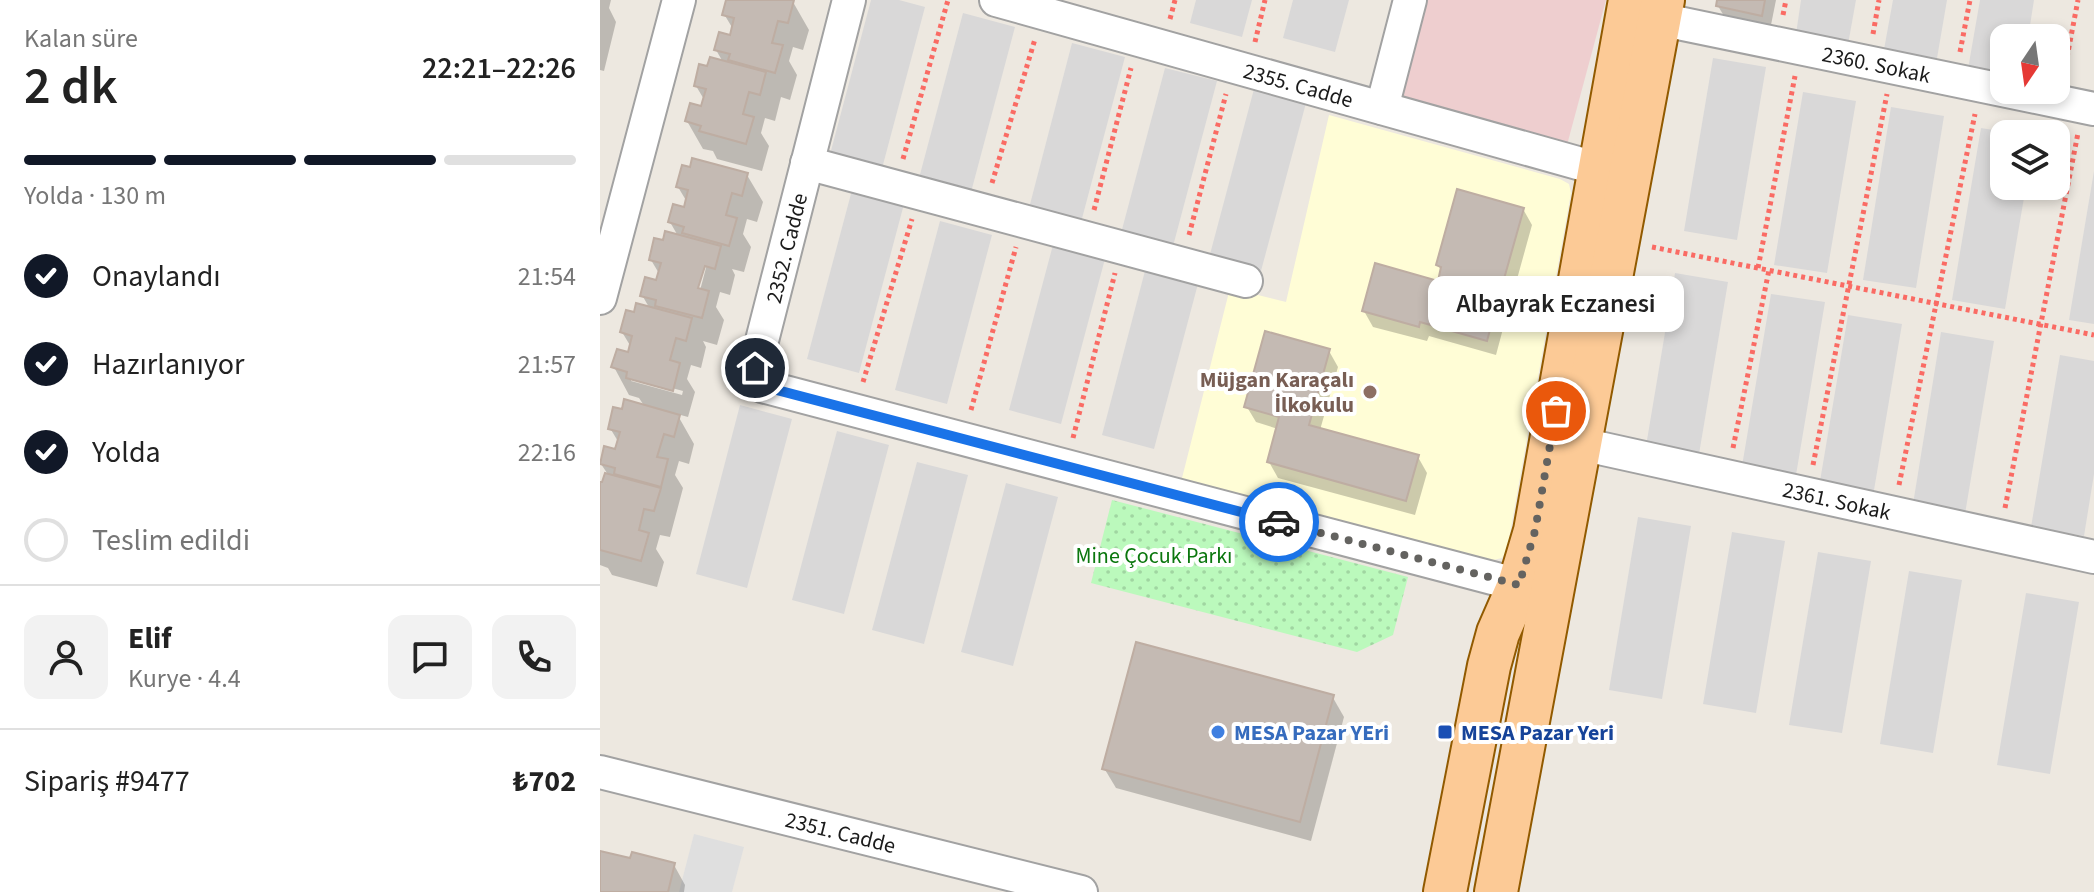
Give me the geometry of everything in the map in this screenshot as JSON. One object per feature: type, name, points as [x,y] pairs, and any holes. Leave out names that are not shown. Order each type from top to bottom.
[{"type":"main road","points":[[1445,892],[1489,666],[1535,531],[1599,169],[1651,6]]},
{"type":"main road","points":[[1496,892],[1618,240],[1651,6]]},
{"type":"street","points":[[600,298],[679,0]]},
{"type":"street","name":"2352. Cadde","points":[[849,0],[755,368],[756,378],[762,386],[1519,585]]},
{"type":"street","name":"2355. Cadde","points":[[996,0],[1599,169]]},
{"type":"street","points":[[1382,108],[1410,0]]},
{"type":"street","name":"2360. Sokak","points":[[1651,6],[1800,49],[2078,106]]},
{"type":"street","points":[[807,163],[1246,281]]},
{"type":"street","name":"2361. Sokak","points":[[1581,444],[2094,557]]},
{"type":"street","name":"2351. Cadde","points":[[600,772],[1081,892]]},
{"type":"path","points":[[855,410],[948,0]]},
{"type":"path","points":[[1181,263],[1265,0]]},
{"type":"path","points":[[1893,513],[1936,303],[1968,83],[1970,0]]},
{"type":"path","points":[[2000,536],[2041,324],[2078,106],[2078,0]]},
{"type":"path","points":[[984,210],[1043,13]]},
{"type":"path","points":[[1087,238],[1138,40]]},
{"type":"path","points":[[1758,268],[1800,49]]},
{"type":"path","points":[[1808,494],[1892,67]]},
{"type":"path","points":[[963,438],[1023,221]]},
{"type":"path","points":[[1618,240],[2094,335]]},
{"type":"path","points":[[1066,466],[1122,247]]},
{"type":"path","points":[[1727,476],[1769,270]]},
{"type":"shaded area","points":[[871,0],[899,0],[925,7],[880,176],[828,162]]},
{"type":"shaded area","points":[[1196,0],[1252,0],[1242,37],[1190,23]]},
{"type":"shaded area","points":[[1293,0],[1349,0],[1335,52],[1283,38]]},
{"type":"shaded area","points":[[1424,0],[1606,0],[1567,145],[1396,100]]},
{"type":"shaded area","points":[[1801,0],[1856,0],[1847,50],[1795,41]]},
{"type":"shaded area","points":[[1893,0],[1947,0],[1936,64],[1883,55]]},
{"type":"shaded area","points":[[1980,0],[2034,0],[2030,24],[1990,24],[1990,73],[1968,69]]},
{"type":"shaded area","points":[[963,13],[1015,27],[970,196],[918,182]]},
{"type":"shaded area","points":[[1072,43],[1125,57],[1080,226],[1028,212]]},
{"type":"shaded area","points":[[1713,58],[1766,67],[1737,240],[1684,231]]},
{"type":"shaded area","points":[[1165,68],[1217,81],[1172,250],[1120,237]]},
{"type":"shaded area","points":[[1254,89],[1306,103],[1261,271],[1209,258]]},
{"type":"shaded area","points":[[1803,92],[1856,101],[1827,273],[1774,265]]},
{"type":"shaded area","points":[[1891,107],[1944,116],[1916,288],[1863,280]]},
{"type":"shaded area","name":"Müjgan Karaçalı İlkokulu","points":[[1329,115],[1569,184],[1571,193],[1507,550],[1502,558],[1493,560],[1181,482],[1230,288],[1286,302]]},
{"type":"shaded area","points":[[1981,128],[1990,129],[1990,200],[2024,200],[2005,309],[1952,300]]},
{"type":"shaded area","points":[[2094,171],[2094,324],[2069,320]]},
{"type":"shaded area","points":[[852,190],[904,204],[859,373],[807,359]]},
{"type":"shaded area","points":[[940,221],[992,235],[947,404],[895,390]]},
{"type":"shaded area","points":[[1054,241],[1106,255],[1061,424],[1009,410]]},
{"type":"shaded area","points":[[1146,267],[1199,280],[1154,449],[1102,435]]},
{"type":"shaded area","points":[[1675,273],[1728,282],[1699,454],[1646,446]]},
{"type":"shaded area","points":[[1771,294],[1825,302],[1796,475],[1742,466]]},
{"type":"shaded area","points":[[1848,315],[1902,324],[1873,496],[1819,487]]},
{"type":"shaded area","points":[[1941,332],[1994,341],[1965,514],[1913,504]]},
{"type":"shaded area","points":[[2060,355],[2094,361],[2094,474],[2084,536],[2031,527]]},
{"type":"shaded area","points":[[740,405],[792,419],[747,588],[696,574]]},
{"type":"shaded area","points":[[837,431],[889,445],[844,614],[792,600]]},
{"type":"shaded area","points":[[917,462],[968,475],[924,644],[872,630]]},
{"type":"shaded area","points":[[1006,483],[1058,497],[1013,666],[961,652]]},
{"type":"shaded area","points":[[1638,517],[1691,526],[1662,699],[1609,690]]},
{"type":"shaded area","points":[[1732,532],[1785,541],[1756,713],[1703,704]]},
{"type":"shaded area","points":[[1818,552],[1871,561],[1842,733],[1789,725]]},
{"type":"shaded area","points":[[1909,571],[1962,580],[1933,753],[1880,744]]},
{"type":"shaded area","points":[[2026,593],[2079,602],[2050,774],[1997,765]]},
{"type":"shaded area","points":[[694,834],[744,847],[732,892],[679,892]]},
{"type":"green space","name":"Mine Çocuk Parkı","points":[[1112,500],[1408,577],[1393,635],[1357,652],[1091,583]]},
{"type":"building","points":[[726,0],[794,0],[788,23],[778,21],[772,43],[783,45],[775,73],[728,60],[730,54],[714,50],[719,32],[730,35],[734,18],[722,15]]},
{"type":"building","points":[[1717,0],[1765,0],[1762,16],[1716,6]]},
{"type":"building","points":[[710,57],[766,72],[760,95],[749,92],[743,114],[754,117],[746,144],[699,131],[701,126],[685,121],[690,103],[701,106],[706,89],[694,86],[699,64],[707,66]]},
{"type":"building","points":[[692,158],[748,173],[742,196],[732,193],[726,215],[737,218],[729,246],[682,233],[684,227],[668,222],[673,204],[684,207],[688,190],[676,187],[682,165],[690,167]]},
{"type":"building","points":[[1457,189],[1524,208],[1500,293],[1478,287],[1476,293],[1488,297],[1486,305],[1496,308],[1487,341],[1420,322],[1419,327],[1362,311],[1375,263],[1438,281],[1441,267],[1436,265]]},
{"type":"building","points":[[665,231],[721,246],[715,269],[705,266],[698,288],[709,291],[702,318],[655,306],[656,300],[640,296],[645,277],[656,280],[661,263],[649,260],[654,238],[663,240]]},
{"type":"building","points":[[636,303],[692,318],[686,341],[676,338],[670,360],[680,363],[673,391],[626,378],[627,372],[611,367],[617,349],[628,352],[632,336],[620,332],[626,310],[634,312]]},
{"type":"building","points":[[1265,331],[1330,349],[1309,425],[1419,455],[1406,501],[1267,462],[1279,417],[1244,407]]},
{"type":"building","points":[[624,399],[680,415],[674,437],[664,434],[657,457],[668,459],[661,487],[614,474],[615,468],[600,464],[604,446],[615,449],[620,432],[608,429],[613,407],[622,409]]},
{"type":"building","points":[[605,473],[661,488],[654,511],[644,509],[639,530],[649,533],[641,561],[600,550],[600,482]]},
{"type":"building","name":"MESA Pazar YEri","points":[[1136,642],[1334,695],[1300,822],[1102,769]]},
{"type":"building","points":[[600,851],[630,858],[632,852],[675,863],[668,892],[600,892]]},
{"type":"way so far","points":[[1279,522],[1519,585],[1535,531],[1556,411]]},
{"type":"place","name":"Müjgan Karaçalı İlkokulu","points":[[1370,392]]},
{"type":"place","name":"Albayrak Eczanesi","points":[[1556,411]]},
{"type":"place","name":"MESA Pazar YEri","points":[[1218,732]]},
{"type":"place","name":"MESA Pazar Yeri","points":[[1445,732]]},
{"type":"route","points":[[755,368],[756,378],[762,386],[1279,522]]}]
